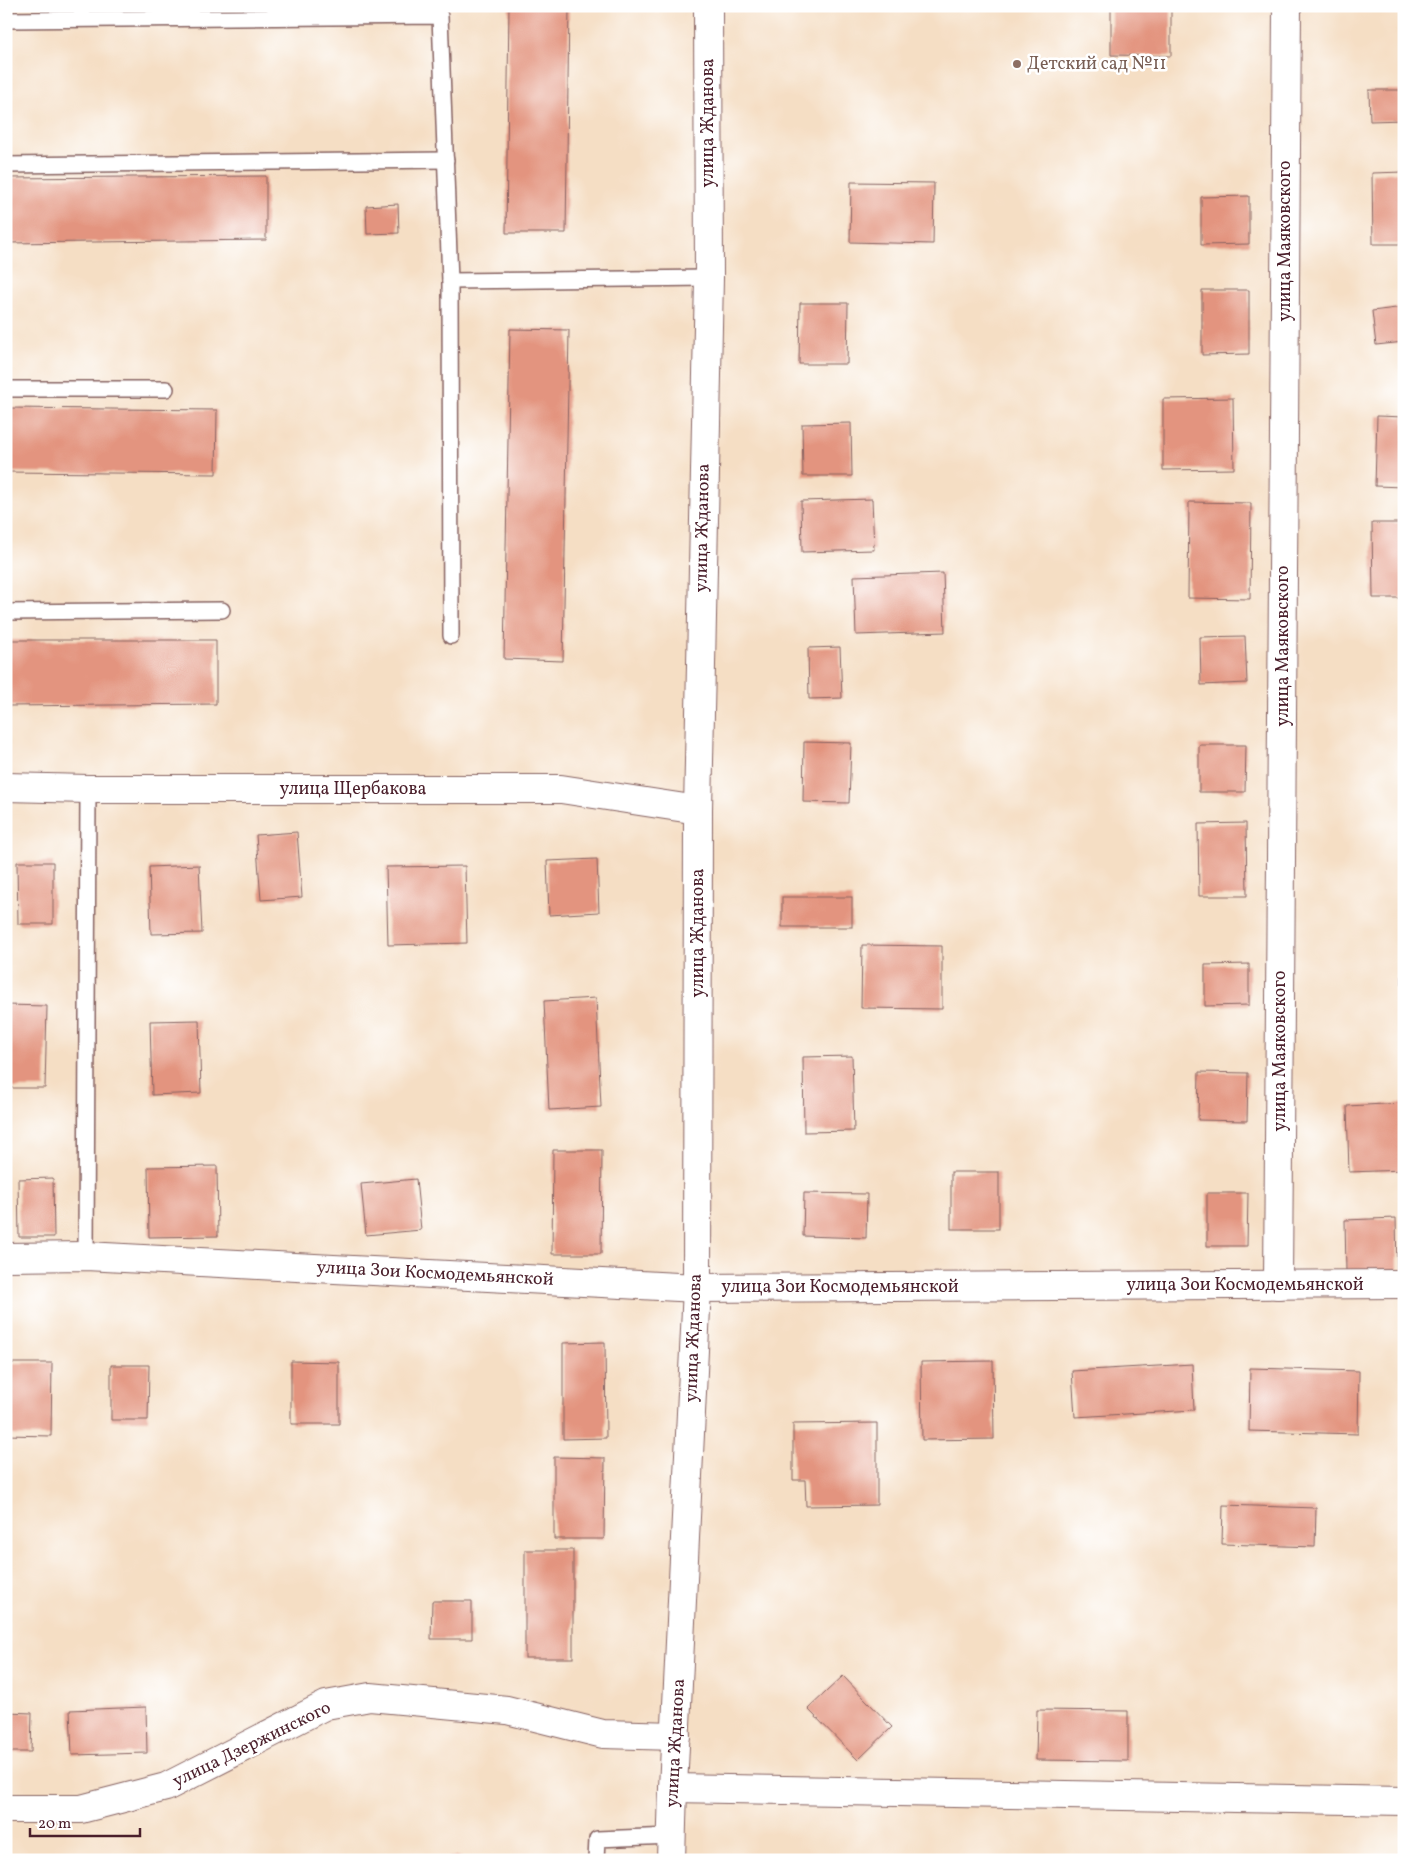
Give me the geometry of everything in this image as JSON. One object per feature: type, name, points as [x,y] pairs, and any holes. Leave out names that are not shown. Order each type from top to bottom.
[{"type":"street","name":"улица Жданова","points":[[671,1848],[697,1288],[698,810],[708,278],[708,6]]},
{"type":"street","name":"улица Маяковского","points":[[1278,1285],[1287,6]]},
{"type":"street","name":"улица Щербакова","points":[[6,787],[88,789],[561,789],[698,810]]},
{"type":"street","name":"улица Зои Космодемьянской","points":[[6,1257],[86,1256],[697,1288],[1404,1284]]},
{"type":"street","name":"улица Дзержинского","points":[[6,1809],[81,1809],[166,1787],[326,1705],[370,1696],[507,1710],[603,1734],[676,1736]]},
{"type":"street","points":[[673,1788],[1404,1801]]},
{"type":"lane","points":[[6,20],[440,16],[450,280],[451,636]]},
{"type":"lane","points":[[6,165],[446,160]]},
{"type":"lane","points":[[450,280],[708,278]]},
{"type":"lane","points":[[6,389],[166,389]]},
{"type":"lane","points":[[6,612],[222,610]]},
{"type":"lane","points":[[86,1256],[88,789]]},
{"type":"lane","points":[[596,1860],[597,1839],[671,1848]]},
{"type":"building","points":[[509,6],[569,6],[566,233],[506,233]]},
{"type":"building","points":[[1111,6],[1171,6],[1171,56],[1111,55]]},
{"type":"building","points":[[1369,90],[1404,90],[1404,120],[1370,121]]},
{"type":"building","points":[[1404,172],[1404,244],[1373,244],[1372,173]]},
{"type":"building","points":[[266,176],[266,240],[6,243],[6,178]]},
{"type":"building","points":[[851,182],[934,183],[933,244],[850,242]]},
{"type":"building","points":[[1249,196],[1249,244],[1201,245],[1201,197]]},
{"type":"building","points":[[398,204],[399,233],[367,234],[366,206]]},
{"type":"building","points":[[1202,290],[1249,290],[1249,354],[1202,355]]},
{"type":"building","points":[[800,303],[848,303],[847,364],[799,364]]},
{"type":"building","points":[[1404,307],[1404,342],[1376,345],[1372,311]]},
{"type":"building","points":[[510,329],[569,330],[563,661],[504,659]]},
{"type":"building","points":[[1233,398],[1234,469],[1163,470],[1163,399]]},
{"type":"building","points":[[6,408],[217,410],[216,474],[6,472]]},
{"type":"building","points":[[1377,416],[1404,417],[1404,487],[1375,486]]},
{"type":"building","points":[[851,423],[852,476],[803,476],[802,424]]},
{"type":"building","points":[[872,499],[874,550],[802,552],[801,501]]},
{"type":"building","points":[[1189,502],[1251,503],[1250,599],[1188,598]]},
{"type":"building","points":[[1372,523],[1404,523],[1404,598],[1373,598]]},
{"type":"building","points":[[943,573],[945,632],[856,635],[854,576]]},
{"type":"building","points":[[1245,636],[1247,683],[1201,685],[1200,637]]},
{"type":"building","points":[[6,640],[216,640],[216,704],[6,706]]},
{"type":"building","points":[[840,647],[842,698],[809,699],[808,648]]},
{"type":"building","points":[[804,742],[851,743],[849,803],[803,802]]},
{"type":"building","points":[[1199,745],[1246,745],[1245,792],[1199,792]]},
{"type":"building","points":[[1246,823],[1247,896],[1199,896],[1198,824]]},
{"type":"building","points":[[297,832],[302,897],[261,900],[256,835]]},
{"type":"building","points":[[597,859],[599,912],[549,915],[547,861]]},
{"type":"building","points":[[17,862],[53,862],[53,924],[18,924]]},
{"type":"building","points":[[199,865],[202,933],[151,934],[149,867]]},
{"type":"building","points":[[465,866],[467,943],[388,945],[386,867]]},
{"type":"building","points":[[782,897],[852,897],[852,927],[782,927]]},
{"type":"building","points":[[862,945],[942,946],[942,1009],[861,1008]]},
{"type":"building","points":[[1249,964],[1249,1005],[1205,1006],[1205,965]]},
{"type":"building","points":[[1402,975],[1404,975],[1404,1019],[1401,1019]]},
{"type":"building","points":[[596,998],[601,1107],[549,1110],[544,1001]]},
{"type":"building","points":[[6,1005],[47,1006],[45,1088],[6,1088]]},
{"type":"building","points":[[199,1020],[201,1093],[152,1095],[150,1021]]},
{"type":"building","points":[[852,1056],[854,1131],[804,1132],[803,1057]]},
{"type":"building","points":[[1199,1072],[1248,1073],[1247,1121],[1198,1120]]},
{"type":"building","points":[[1403,1103],[1404,1170],[1349,1172],[1347,1106]]},
{"type":"building","points":[[553,1150],[602,1150],[601,1254],[552,1254]]},
{"type":"building","points":[[217,1166],[218,1236],[149,1237],[148,1167]]},
{"type":"building","points":[[951,1172],[999,1172],[999,1229],[951,1229]]},
{"type":"building","points":[[53,1178],[54,1237],[19,1237],[18,1179]]},
{"type":"building","points":[[416,1179],[421,1230],[366,1235],[361,1184]]},
{"type":"building","points":[[804,1193],[867,1194],[866,1238],[803,1236]]},
{"type":"building","points":[[1207,1193],[1248,1193],[1247,1246],[1207,1246]]},
{"type":"building","points":[[1396,1218],[1397,1270],[1346,1271],[1345,1220]]},
{"type":"building","points":[[605,1342],[606,1438],[563,1439],[563,1343]]},
{"type":"building","points":[[291,1361],[339,1362],[339,1424],[291,1424]]},
{"type":"building","points":[[993,1361],[994,1439],[922,1440],[921,1362]]},
{"type":"building","points":[[6,1363],[52,1363],[51,1436],[6,1435]]},
{"type":"building","points":[[1192,1364],[1194,1410],[1075,1417],[1072,1371]]},
{"type":"building","points":[[111,1365],[149,1365],[148,1420],[111,1420]]},
{"type":"building","points":[[1250,1368],[1359,1371],[1358,1434],[1249,1431]]},
{"type":"building","points":[[877,1423],[877,1505],[806,1506],[805,1480],[793,1480],[793,1424]]},
{"type":"building","points":[[554,1457],[605,1458],[604,1539],[554,1539]]},
{"type":"building","points":[[1223,1505],[1316,1508],[1315,1547],[1222,1544]]},
{"type":"building","points":[[525,1550],[573,1550],[573,1658],[525,1658]]},
{"type":"building","points":[[432,1601],[472,1601],[472,1639],[431,1639]]},
{"type":"building","points":[[843,1676],[892,1727],[858,1760],[808,1709]]},
{"type":"building","points":[[146,1707],[147,1753],[72,1755],[70,1710]]},
{"type":"building","points":[[1037,1710],[1128,1711],[1128,1761],[1036,1760]]},
{"type":"building","points":[[6,1712],[32,1713],[31,1752],[6,1752]]},
{"type":"building","points":[[449,1857],[461,1857],[461,1860],[449,1860]]},
{"type":"place","name":"Детский сад №11","points":[[1017,64]]}]
